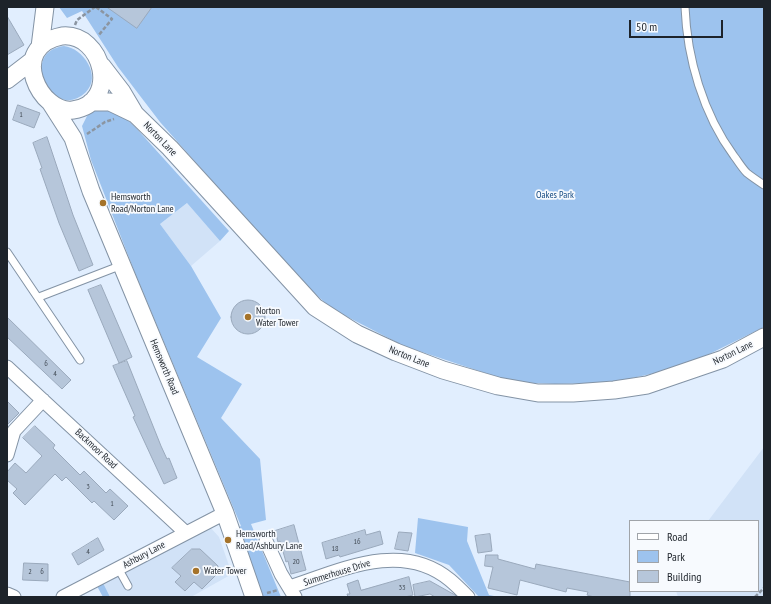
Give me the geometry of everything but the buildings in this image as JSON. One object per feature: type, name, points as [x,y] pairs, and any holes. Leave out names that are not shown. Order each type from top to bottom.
[{"type":"street","points":[[46,7],[57,23],[70,36],[82,41],[102,66],[103,77],[101,86],[74,123],[74,143]]},
{"type":"street","points":[[38,89],[32,73],[46,7]]},
{"type":"street","points":[[7,80],[50,39],[70,36]]},
{"type":"street","name":"Norton Lane","points":[[102,66],[135,114],[170,148],[316,307],[357,334],[396,352],[443,370],[498,386],[538,393],[614,390],[647,385],[683,374],[723,359],[764,337]]},
{"type":"street","points":[[7,80],[22,81],[38,89],[50,102],[69,111],[87,105]]},
{"type":"street","name":"Hemsworth Road","points":[[50,102],[74,143],[122,265],[224,513],[253,597]]},
{"type":"street","name":"Norton Lane","points":[[87,105],[110,102],[135,114]]},
{"type":"street","name":"Backmoor Road","points":[[7,366],[186,532]]},
{"type":"street","points":[[7,455],[14,431],[43,400]]},
{"type":"street","name":"Ashbury Lane","points":[[63,597],[118,568],[161,549],[186,532],[224,513]]},
{"type":"street","name":"Summerhouse Drive","points":[[266,541],[281,574],[292,592],[362,563],[394,559],[410,561],[431,568],[450,579],[468,597]]},
{"type":"street","points":[[7,594],[14,597]]},
{"type":"lane","points":[[685,7],[686,26],[705,105],[726,145],[746,172],[764,185]]},
{"type":"lane","points":[[7,252],[39,297],[80,360]]},
{"type":"lane","points":[[39,297],[122,265]]},
{"type":"lane","points":[[118,568],[128,586]]},
{"type":"path","points":[[70,36],[77,20],[96,7],[112,18],[89,48]]},
{"type":"path","points":[[74,143],[91,130],[105,122],[135,114]]},
{"type":"path","points":[[755,597],[764,588]]},
{"type":"path","points":[[253,597],[292,592]]},
{"type":"shaded area","points":[[187,203],[220,241],[191,266],[160,224]]},
{"type":"shaded area","points":[[764,447],[764,597],[678,597],[676,592],[759,592],[759,520],[709,520]]},
{"type":"shaded area","points":[[210,527],[219,537],[232,574],[191,597],[103,597],[97,586]]},
{"type":"green space","name":"Oakes Park","points":[[59,7],[764,7],[764,327],[683,367],[609,383],[555,384],[512,382],[404,346],[332,309],[299,279],[160,122],[118,67],[82,11],[67,18]]},
{"type":"green space","points":[[64,46],[71,48],[84,57],[91,71],[92,78],[90,86],[86,92],[74,99],[62,99],[52,93],[45,83],[42,72],[43,60],[50,51]]},
{"type":"green space","points":[[100,106],[117,110],[137,129],[229,231],[220,241],[187,203],[160,224],[191,266],[221,318],[197,357],[242,384],[221,418],[260,459],[266,520],[251,524],[281,597],[262,597],[239,527],[241,526],[135,273],[91,160],[82,126],[87,116]]},
{"type":"green space","points":[[418,518],[468,527],[467,541],[489,595],[499,597],[479,597],[449,565],[415,553]]},
{"type":"green space","points":[[103,583],[110,597],[103,597],[97,586]]},
{"type":"place","name":"Hemsworth Road/Norton Lane","points":[[103,203]]},
{"type":"place","name":"Norton Water Tower","points":[[248,317]]},
{"type":"place","name":"Hemsworth Road/Ashbury Lane","points":[[228,540]]},
{"type":"place","name":"Water Tower","points":[[196,571]]}]
